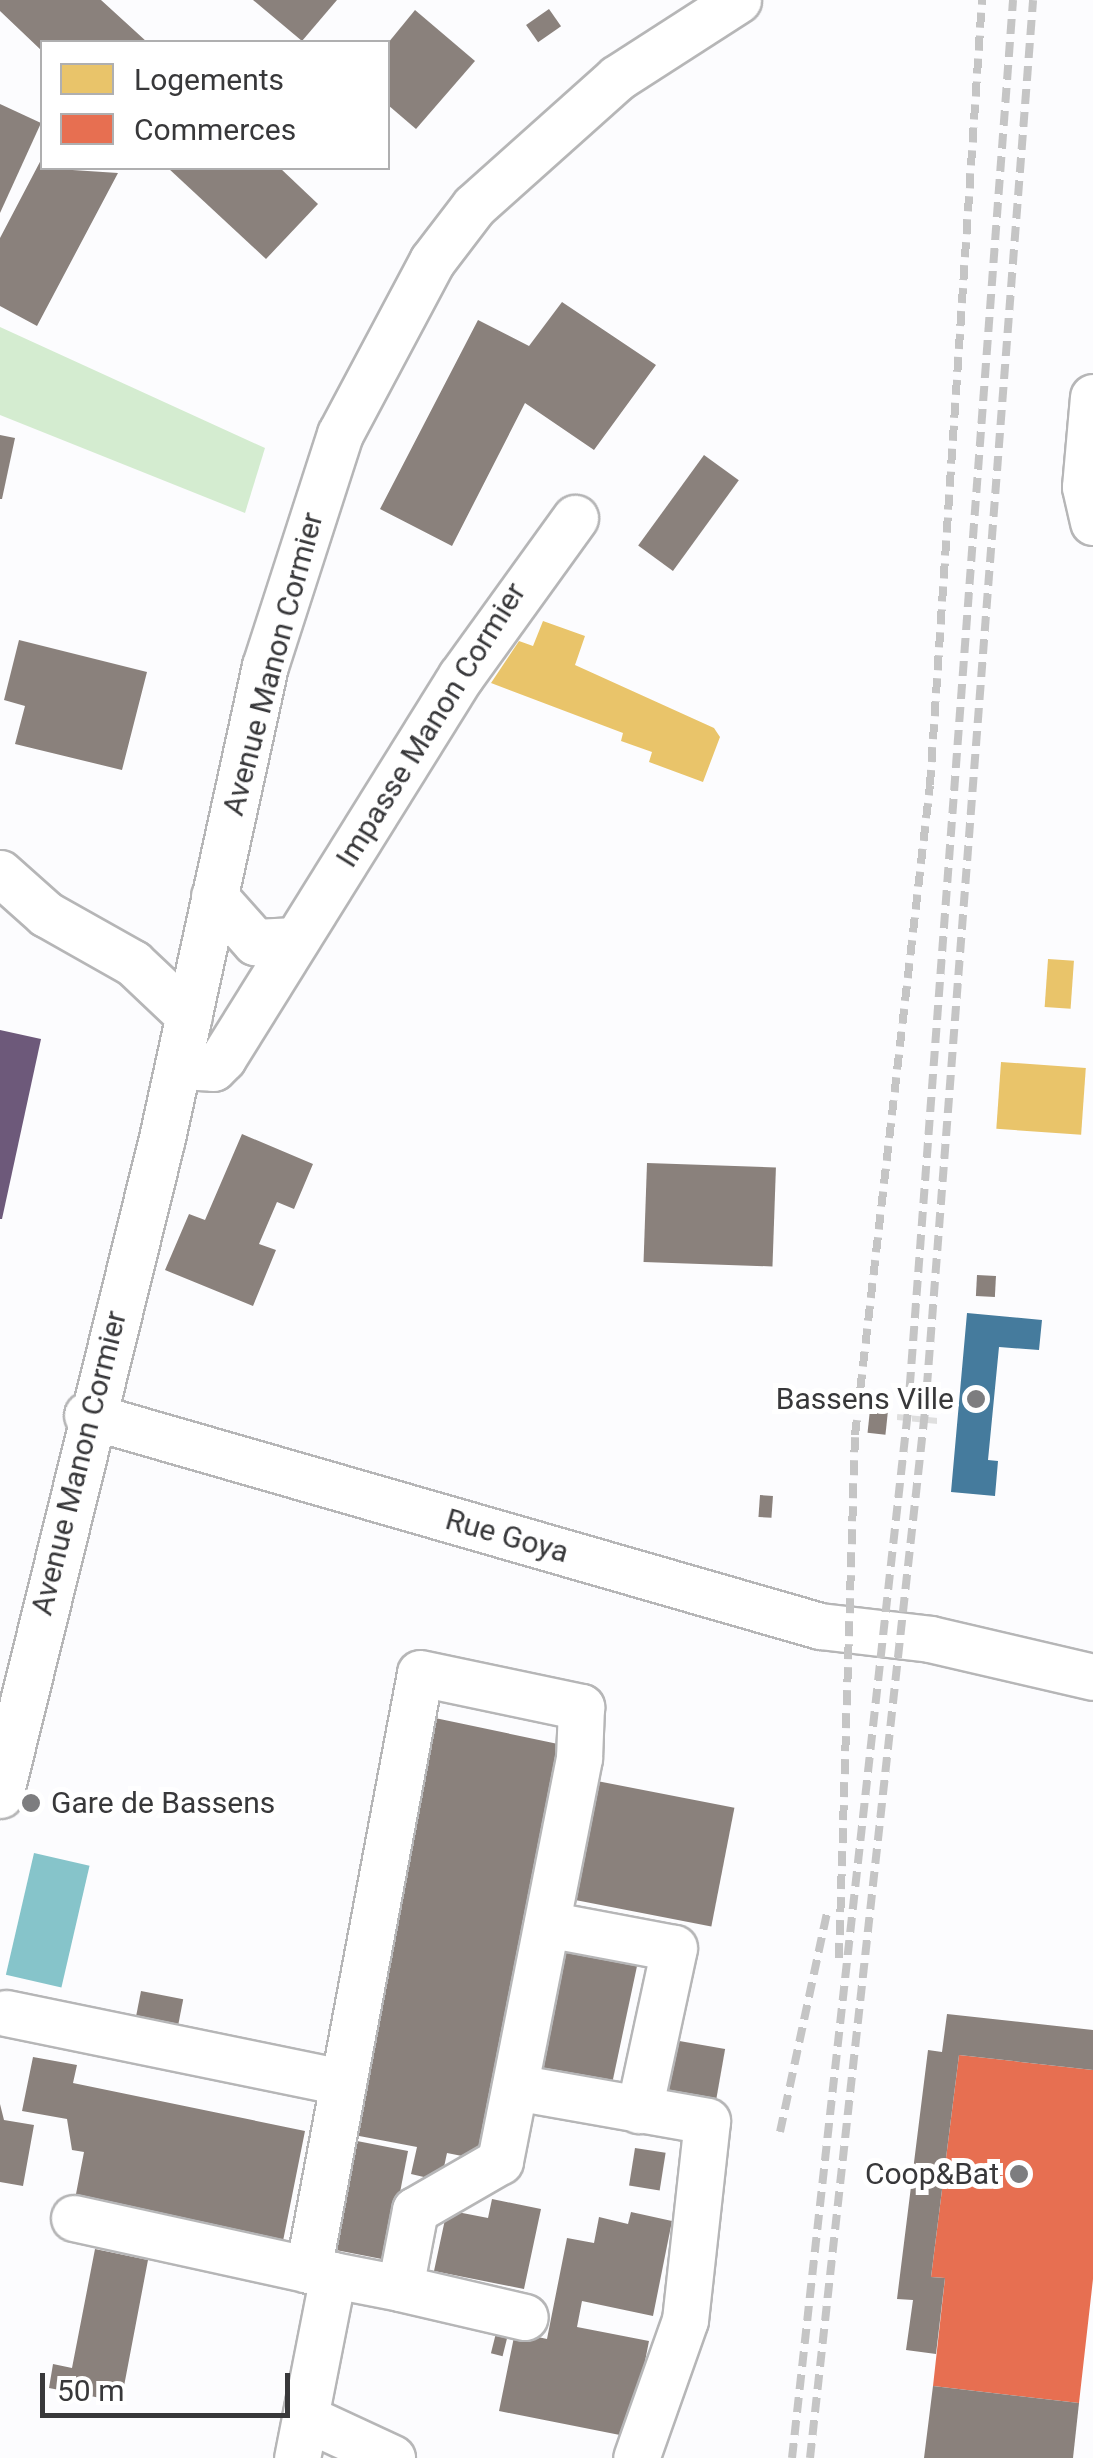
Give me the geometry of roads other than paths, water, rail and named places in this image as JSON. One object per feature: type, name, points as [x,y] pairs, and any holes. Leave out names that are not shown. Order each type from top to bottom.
[{"type":"street","name":"Avenue Manon Cormier","points":[[0,1795],[88,1416],[178,1066],[214,896],[300,542],[340,434],[432,262],[525,156],[618,78],[738,0]]},
{"type":"street","points":[[1093,396],[1084,487],[1093,522]]},
{"type":"street","name":"Impasse Manon Cormier","points":[[178,1066],[213,1068],[223,1058],[514,594],[576,518]]},
{"type":"street","points":[[0,873],[46,914],[132,963],[189,1016]]},
{"type":"street","points":[[214,896],[255,942],[296,940]]},
{"type":"street","name":"Rue Goya","points":[[88,1416],[820,1626],[930,1639],[1093,1678]]},
{"type":"street","points":[[392,2458],[302,2438],[343,2082],[420,1673],[580,1706],[546,1924],[500,2161],[414,2210],[400,2288]]},
{"type":"street","points":[[546,1924],[674,1948],[639,2110]]},
{"type":"street","points":[[6,2013],[343,2082]]},
{"type":"street","points":[[515,2087],[706,2121],[686,2320],[636,2458]]},
{"type":"street","points":[[74,2218],[525,2317]]},
{"type":"water","points":[[34,1853],[90,1866],[61,1988],[6,1975]]},
{"type":"railway","points":[[839,1958],[855,1435],[930,785],[982,0]]},
{"type":"railway","points":[[792,2458],[908,1410],[1013,0]]},
{"type":"railway","points":[[810,2458],[925,1411],[1033,0]]},
{"type":"railway","points":[[780,2132],[827,1912]]},
{"type":"place","name":"Bassens Ville","points":[[976,1399]]},
{"type":"place","name":"Gare de Bassens","points":[[31,1803]]},
{"type":"place","name":"Coop&Bat","points":[[1019,2174]]}]
